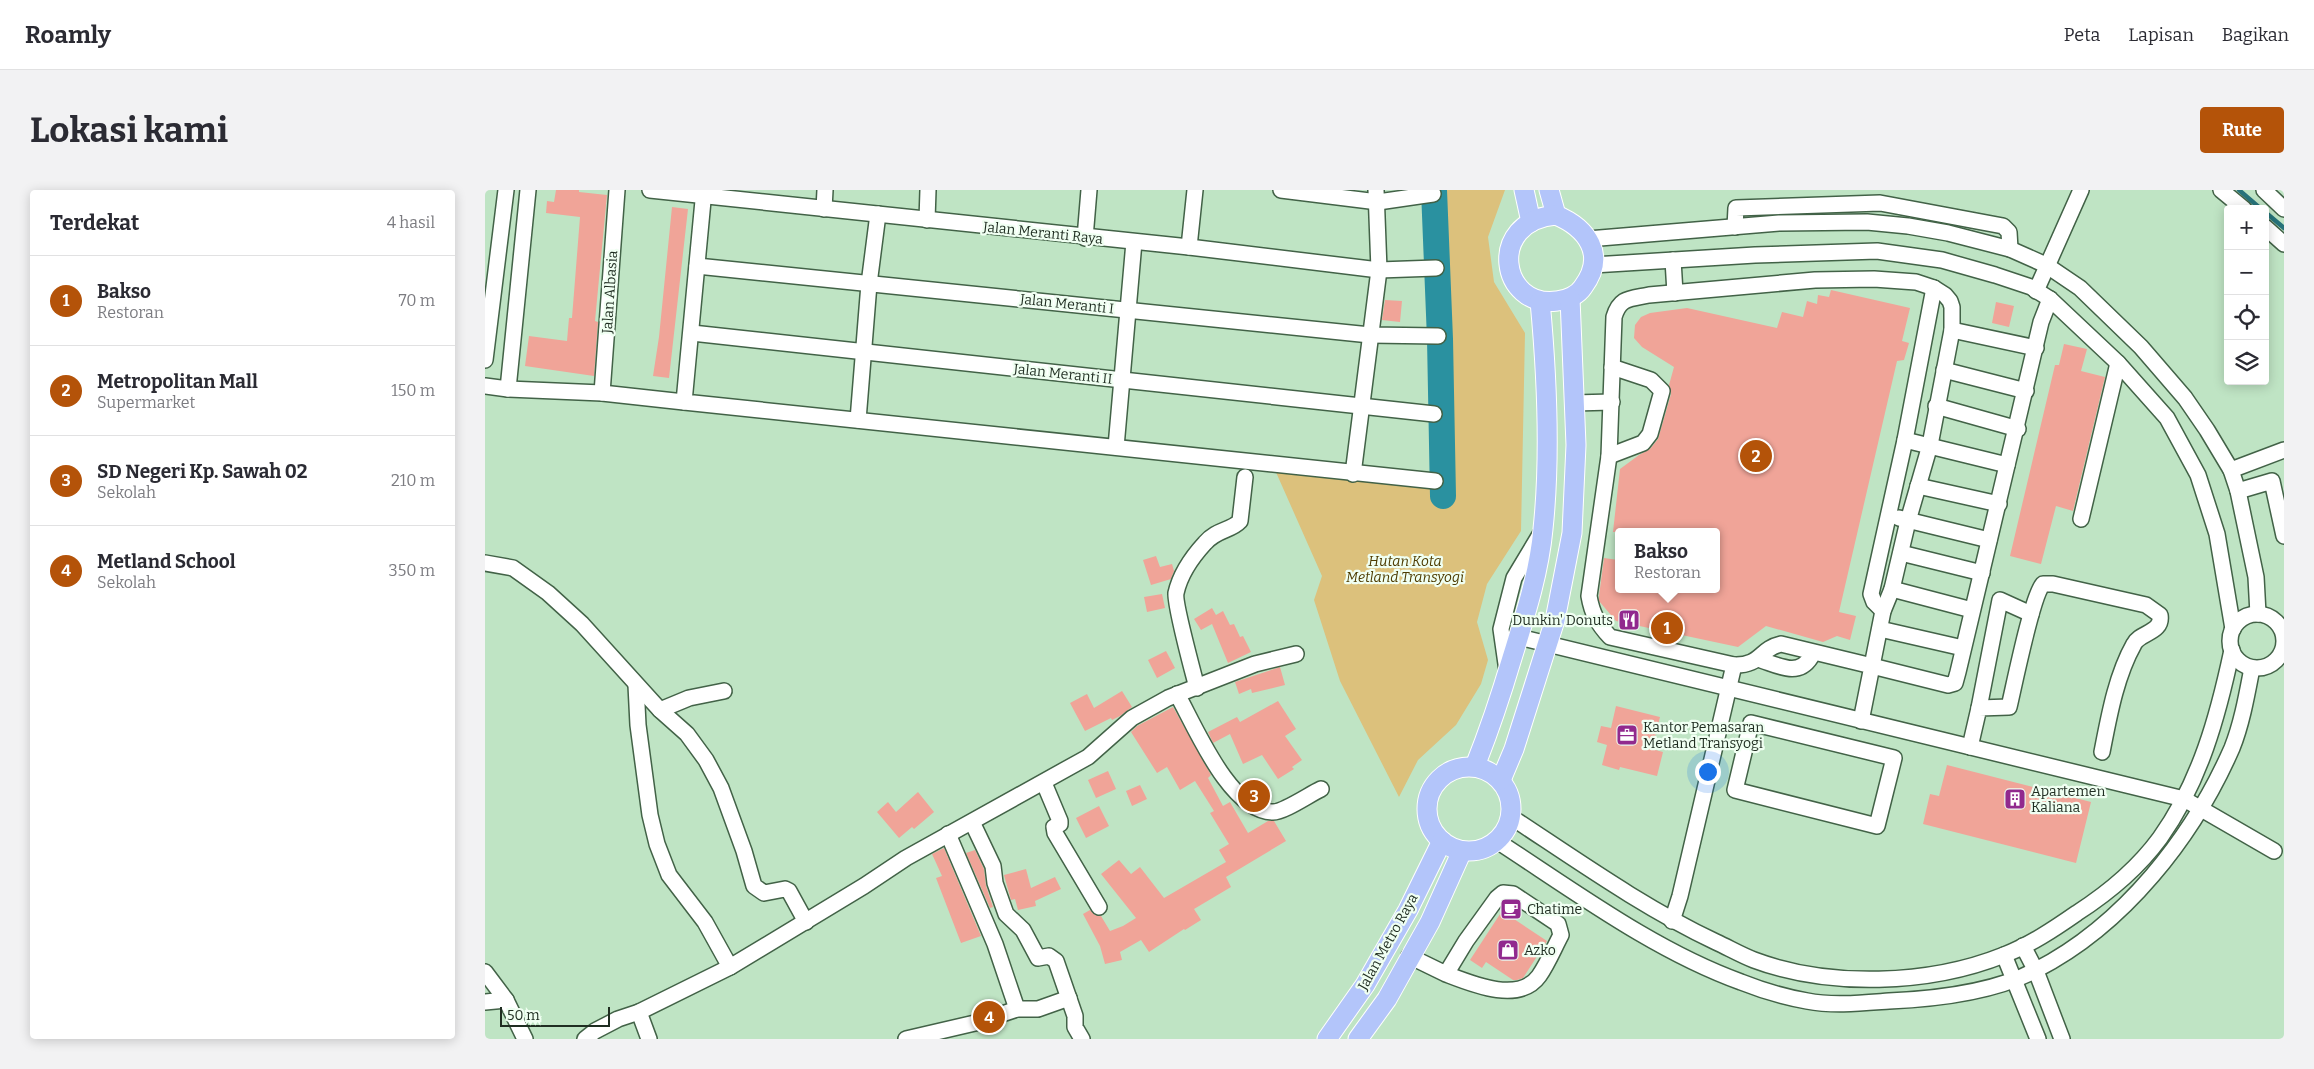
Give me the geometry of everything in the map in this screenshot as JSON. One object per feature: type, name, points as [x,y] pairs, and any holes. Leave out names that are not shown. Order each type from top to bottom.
[{"type":"main road","points":[[1524,190],[1531,222]]},
{"type":"main road","points":[[1549,190],[1556,215]]},
{"type":"main road","points":[[1556,215],[1580,228],[1588,239],[1593,252],[1593,265],[1589,278],[1581,290],[1570,298],[1550,302],[1540,301],[1528,295],[1518,286],[1511,275],[1508,262],[1509,249],[1514,236],[1523,226],[1531,222],[1541,217],[1556,215]]},
{"type":"main road","points":[[1501,780],[1514,749],[1555,620],[1572,533],[1576,445],[1574,355],[1570,298]]},
{"type":"main road","points":[[1475,766],[1486,739],[1527,614],[1543,530],[1547,435],[1545,356],[1540,301]]},
{"type":"main road","points":[[1462,766],[1475,766],[1489,771],[1501,780],[1510,798],[1511,817],[1506,830],[1497,841],[1480,850],[1462,850],[1442,841],[1432,829],[1427,814],[1428,798],[1432,787],[1440,777],[1450,770],[1462,766]]},
{"type":"main road","name":"Jalan Metro Raya","points":[[1327,1039],[1365,985],[1408,910],[1442,841]]},
{"type":"main road","name":"Jalan Metro Raya","points":[[1358,1039],[1387,998],[1409,956],[1430,922],[1462,850]]},
{"type":"street","points":[[485,360],[506,190]]},
{"type":"street","points":[[507,389],[528,190]]},
{"type":"street","name":"Jalan Albasia","points":[[602,393],[617,190]]},
{"type":"street","name":"Jalan Meranti Raya","points":[[649,190],[704,193],[824,209],[1085,238],[1189,247],[1379,270],[1436,268]]},
{"type":"street","points":[[824,209],[825,190]]},
{"type":"street","points":[[927,220],[928,190]]},
{"type":"street","points":[[1085,238],[1089,190]]},
{"type":"street","points":[[1189,247],[1195,190]]},
{"type":"street","points":[[1281,190],[1377,196],[1433,194]]},
{"type":"street","points":[[2036,291],[2081,190]]},
{"type":"street","points":[[2221,190],[2239,205]]},
{"type":"street","points":[[2267,191],[2284,209]]},
{"type":"street","points":[[684,402],[704,193]]},
{"type":"street","points":[[1353,474],[1379,270],[1377,196]]},
{"type":"street","points":[[1735,227],[1735,208],[1880,203],[2003,226],[2009,232],[2010,250]]},
{"type":"street","points":[[858,420],[869,284],[879,214]]},
{"type":"street","points":[[1588,239],[1779,223],[1867,222],[1908,226],[1948,233],[2010,250],[2046,265],[2080,288],[2141,348],[2185,398],[2231,470],[2238,491],[2256,577],[2258,614]]},
{"type":"street","points":[[2269,231],[2283,241]]},
{"type":"street","points":[[1116,447],[1134,242]]},
{"type":"street","points":[[1511,817],[1672,921],[1755,960],[1815,976],[1875,980],[1937,973],[1968,967],[2004,955],[2050,931],[2097,900],[2149,853],[2183,799],[2212,735],[2232,650],[2231,636],[2233,629],[2217,534],[2197,475],[2167,418],[2118,363],[2050,299],[2036,291],[1995,275],[1942,260],[1877,251],[1755,255],[1593,265]]},
{"type":"street","points":[[1673,260],[1675,294]]},
{"type":"street","name":"Jalan Meranti I","points":[[697,266],[1370,335],[1438,336]]},
{"type":"street","points":[[1861,721],[1873,666],[1883,611],[1892,589],[1908,521],[1930,445],[1951,330],[1952,307],[1950,301],[1945,295],[1934,288],[1916,282],[1874,279],[1815,280],[1649,295],[1624,300],[1614,317],[1609,456],[1589,596],[1591,610],[1598,623],[1610,637],[1734,666],[1746,666],[1758,659],[1771,646],[1781,644],[1873,666],[1948,685],[1955,683],[2041,322],[2050,299]]},
{"type":"street","points":[[1883,611],[1874,602],[1871,594],[1905,440],[1934,288]]},
{"type":"street","points":[[1951,330],[2036,348]]},
{"type":"street","name":"Jalan Meranti II","points":[[692,333],[1433,414]]},
{"type":"street","points":[[2081,519],[2118,363]]},
{"type":"street","points":[[1609,456],[1643,443],[1650,434],[1661,391],[1651,380],[1612,367]]},
{"type":"street","points":[[1944,370],[2026,391]]},
{"type":"street","points":[[485,386],[507,389],[602,393],[1435,482]]},
{"type":"street","points":[[1574,403],[1612,402]]},
{"type":"street","points":[[1936,406],[2017,429]]},
{"type":"street","points":[[1905,440],[2007,465]]},
{"type":"street","points":[[2231,470],[2284,450]]},
{"type":"street","points":[[1197,688],[1176,593],[1187,566],[1204,543],[1221,530],[1230,528],[1240,521],[1245,477]]},
{"type":"street","points":[[2238,491],[2272,481],[2284,536]]},
{"type":"street","points":[[1918,486],[1999,504]]},
{"type":"street","points":[[1888,515],[1989,540]]},
{"type":"street","points":[[1507,673],[1501,629],[1514,578],[1543,530]]},
{"type":"street","points":[[1901,553],[1981,573]]},
{"type":"street","points":[[485,563],[513,568],[534,582],[582,624],[636,685],[687,734],[714,774],[721,788],[744,851],[754,886],[764,894],[785,889],[789,891],[806,922]]},
{"type":"street","points":[[1979,708],[2009,708],[2031,614],[2042,584],[2146,604],[2160,615],[2160,622],[2157,627],[2134,642],[2115,695],[2102,752]]},
{"type":"street","points":[[1892,589],[1972,610]]},
{"type":"street","points":[[1977,594],[2000,600],[2031,614]]},
{"type":"street","points":[[1970,747],[2000,600]]},
{"type":"street","points":[[2232,650],[2240,662],[2252,668],[2266,667],[2282,657],[2284,638],[2283,629],[2272,619],[2258,614],[2243,618],[2233,629]]},
{"type":"street","points":[[1880,629],[1963,648]]},
{"type":"street","points":[[1519,637],[2183,799],[2274,851]]},
{"type":"street","points":[[585,1039],[617,1019],[639,1012],[730,967],[806,922],[906,858],[1044,783],[1088,757],[1132,718],[1177,694],[1197,688],[1255,664],[1296,654]]},
{"type":"street","points":[[1681,677],[1685,656]]},
{"type":"street","points":[[1758,659],[1792,670],[1801,668],[1811,657]]},
{"type":"street","points":[[1672,921],[1680,896],[1734,666]]},
{"type":"street","points":[[1497,841],[1669,952],[1741,983],[1807,1001],[1851,1003],[1904,1001],[1946,996],[2014,980],[2036,971],[2113,919],[2147,883],[2202,809],[2233,746],[2252,668]]},
{"type":"street","points":[[636,685],[637,726],[650,815],[657,844],[669,875],[705,922],[730,967]]},
{"type":"street","points":[[660,710],[689,698],[724,691]]},
{"type":"street","points":[[1177,694],[1224,778],[1243,799],[1265,811],[1275,812],[1321,789]]},
{"type":"street","points":[[1751,723],[1894,758],[1877,826],[1735,790],[1751,723],[1758,696]]},
{"type":"street","points":[[1769,727],[1775,700]]},
{"type":"street","points":[[1044,783],[1060,821],[1060,824],[1055,827],[1055,832],[1099,907]]},
{"type":"street","points":[[972,822],[993,866],[995,883],[1006,914],[1023,930],[1035,955],[1042,958],[1049,956],[1054,959],[1075,1016],[1075,1027],[1083,1039]]},
{"type":"street","points":[[948,834],[995,944],[1017,1009]]},
{"type":"street","points":[[1409,956],[1446,974],[1469,983],[1510,991],[1521,989],[1531,984],[1539,976],[1561,935],[1558,924],[1513,894],[1503,893],[1497,898],[1482,919],[1446,974]]},
{"type":"street","points":[[2023,946],[2036,971],[2062,1039]]},
{"type":"street","points":[[2004,955],[2038,1039]]},
{"type":"street","points":[[485,972],[506,1000],[525,1039]]},
{"type":"street","points":[[906,1039],[975,1023],[1017,1009],[1038,1009],[1069,998]]},
{"type":"street","points":[[485,1002],[506,1000]]},
{"type":"street","points":[[639,1012],[649,1039]]},
{"type":"green space","name":"Hutan Kota Metland Transyogi","points":[[1434,190],[1505,190],[1488,237],[1494,282],[1525,333],[1521,531],[1487,584],[1477,622],[1488,660],[1481,684],[1456,725],[1418,760],[1399,797],[1340,681],[1314,600],[1322,576],[1275,470],[1454,491]]},
{"type":"building","points":[[556,190],[579,190],[579,192],[607,195],[595,321],[598,322],[594,376],[525,366],[529,336],[567,341],[569,318],[572,318],[580,217],[546,213],[547,201],[554,202]]},
{"type":"building","points":[[672,207],[688,209],[669,378],[653,376],[659,337]]},
{"type":"building","points":[[1831,290],[1910,308],[1902,341],[1909,343],[1904,360],[1897,361],[1839,612],[1856,616],[1850,640],[1837,636],[1823,642],[1766,626],[1738,647],[1616,621],[1599,601],[1604,558],[1615,560],[1615,593],[1720,593],[1720,528],[1615,528],[1615,532],[1613,532],[1620,469],[1650,449],[1658,439],[1671,394],[1669,385],[1674,367],[1642,347],[1634,338],[1635,325],[1641,317],[1650,313],[1687,308],[1777,328],[1782,312],[1803,317],[1807,301],[1817,304],[1818,295],[1829,297]]},
{"type":"building","points":[[1385,300],[1402,301],[1400,322],[1382,320]]},
{"type":"building","points":[[1996,302],[2014,306],[2009,327],[1992,323]]},
{"type":"building","points":[[2064,344],[2087,349],[2081,371],[2105,377],[2073,511],[2056,506],[2041,564],[2010,556],[2055,365],[2059,365]]},
{"type":"building","points":[[1156,556],[1160,567],[1172,564],[1174,571],[1171,579],[1151,585],[1143,560]]},
{"type":"building","points":[[1162,594],[1165,608],[1147,612],[1144,597]]},
{"type":"building","points":[[1212,608],[1216,615],[1223,611],[1230,625],[1234,624],[1240,637],[1243,636],[1251,652],[1228,663],[1212,624],[1201,630],[1194,619]]},
{"type":"building","points":[[1166,651],[1175,668],[1157,678],[1148,660]]},
{"type":"building","points":[[1280,667],[1285,685],[1252,693],[1251,689],[1239,694],[1235,682]]},
{"type":"building","points":[[1122,691],[1132,707],[1120,716],[1112,720],[1111,718],[1085,731],[1070,703],[1087,694],[1094,708]]},
{"type":"building","points":[[1278,701],[1296,729],[1285,736],[1302,760],[1292,767],[1294,769],[1278,779],[1262,755],[1243,764],[1230,734],[1213,743],[1208,732],[1237,717],[1240,722]]},
{"type":"building","name":"Kantor Pemasaran Metland Transyogi","points":[[1616,706],[1660,717],[1652,749],[1663,752],[1657,776],[1620,767],[1619,770],[1602,765],[1607,745],[1597,742],[1601,726],[1611,728]]},
{"type":"building","points":[[1173,707],[1211,775],[1208,778],[1223,806],[1230,802],[1248,833],[1268,821],[1274,821],[1286,841],[1226,877],[1231,887],[1194,909],[1201,920],[1149,952],[1141,940],[1120,952],[1122,960],[1105,964],[1100,946],[1083,914],[1090,910],[1095,915],[1101,916],[1110,931],[1136,918],[1101,874],[1119,860],[1131,874],[1140,867],[1164,898],[1226,862],[1219,850],[1229,844],[1210,813],[1214,811],[1195,781],[1180,790],[1167,767],[1157,773],[1131,732],[1137,726]]},
{"type":"building","points":[[1947,765],[2091,802],[2076,863],[1923,824],[1930,794],[1939,796]]},
{"type":"building","points":[[1108,771],[1116,789],[1096,798],[1088,780]]},
{"type":"building","points":[[1140,785],[1147,799],[1132,806],[1126,791]]},
{"type":"building","points":[[918,792],[934,812],[914,829],[912,827],[899,838],[877,812],[888,802],[896,812]]},
{"type":"building","points":[[1099,806],[1109,826],[1086,838],[1076,818]]},
{"type":"building","points":[[944,848],[981,936],[961,943],[936,878],[942,876],[932,854]]},
{"type":"building","points":[[975,850],[984,869],[986,886],[993,907],[990,908],[966,853]]},
{"type":"building","points":[[1026,869],[1031,888],[1055,877],[1061,889],[1035,901],[1036,906],[1018,910],[1015,899],[1011,900],[1004,875]]},
{"type":"building","name":"Azko","points":[[1502,911],[1547,941],[1523,978],[1517,980],[1513,980],[1486,962],[1482,968],[1470,960]]},
{"type":"waterway","points":[[1434,190],[1440,339],[1443,496]]},
{"type":"waterway","points":[[2239,190],[2256,205]]},
{"type":"waterway","points":[[2269,215],[2284,228]]},
{"type":"place","name":"Metropolitan Mall","points":[[1756,456]]},
{"type":"place","name":"Dunkin' Donuts","points":[[1629,620]]},
{"type":"place","name":"Bakso","points":[[1667,628]]},
{"type":"place","name":"Kantor Pemasaran Metland Transyogi","points":[[1627,735]]},
{"type":"place","name":"SD Negeri Kp. Sawah 02","points":[[1254,796]]},
{"type":"place","name":"Apartemen Kaliana","points":[[2015,799]]},
{"type":"place","name":"Chatime","points":[[1511,909]]},
{"type":"place","name":"Azko","points":[[1508,950]]},
{"type":"place","name":"Metland School","points":[[989,1017]]}]
